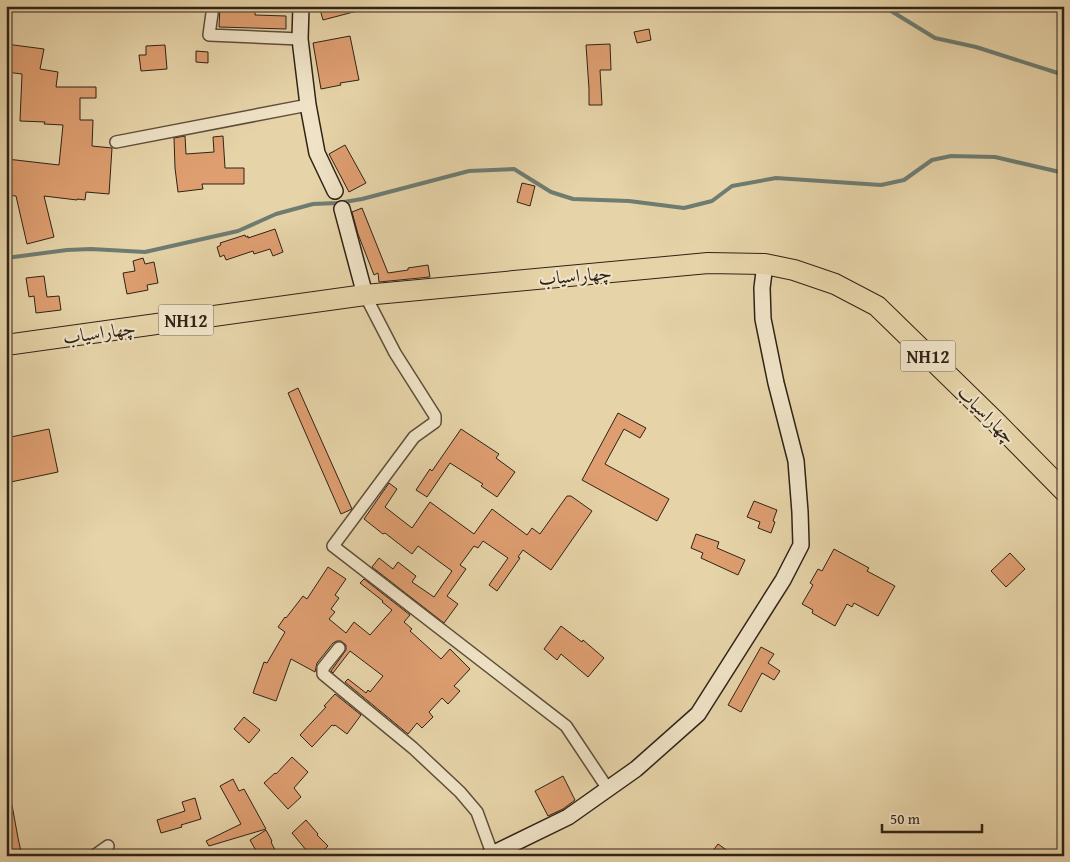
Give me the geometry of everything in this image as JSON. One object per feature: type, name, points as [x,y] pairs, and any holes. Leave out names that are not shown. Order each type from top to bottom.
[{"type":"highway","name":"چهاراسیاب","points":[[6,345],[365,295],[708,263],[764,264],[794,270],[835,284],[877,306],[1064,491]]},
{"type":"street","points":[[213,6],[209,35],[300,39]]},
{"type":"street","points":[[301,6],[300,39],[308,105],[317,153],[342,210],[365,295],[395,353],[435,416],[435,422],[414,437],[333,546],[566,726],[608,789]]},
{"type":"street","points":[[116,142],[308,105]]},
{"type":"street","points":[[339,648],[323,668],[323,674],[413,748],[460,792],[477,812],[490,855],[568,817],[636,769],[698,714],[783,580],[801,544],[796,461],[776,383],[763,319],[762,288],[764,264]]},
{"type":"street","points":[[94,856],[108,846]]},
{"type":"building","points":[[220,6],[255,6],[255,15],[286,16],[286,29],[219,27]]},
{"type":"building","points":[[319,6],[361,6],[361,10],[323,20]]},
{"type":"building","points":[[649,29],[651,40],[637,43],[634,32]]},
{"type":"building","points":[[350,36],[359,80],[321,89],[313,43]]},
{"type":"building","points":[[6,44],[44,49],[40,69],[58,72],[56,87],[96,87],[96,98],[80,98],[80,120],[93,120],[92,146],[112,148],[109,194],[86,192],[85,200],[44,196],[54,237],[27,244],[16,196],[6,195],[7,159],[59,165],[63,125],[20,121],[22,74],[6,72]]},
{"type":"building","points":[[610,44],[611,70],[600,70],[602,105],[589,105],[586,45]]},
{"type":"building","points":[[165,45],[167,69],[141,71],[139,55],[146,55],[146,46]]},
{"type":"building","points":[[196,51],[208,52],[208,63],[196,62]]},
{"type":"building","points":[[185,136],[186,154],[214,152],[213,137],[223,136],[225,168],[244,168],[244,184],[202,184],[203,189],[178,192],[174,138]]},
{"type":"building","points":[[345,145],[366,183],[349,192],[329,154]]},
{"type":"building","points":[[522,183],[535,186],[530,206],[517,202]]},
{"type":"building","points":[[362,208],[388,273],[428,265],[430,277],[379,282],[378,273],[374,275],[358,234],[352,212]]},
{"type":"building","points":[[275,229],[283,252],[273,256],[270,249],[254,254],[253,251],[226,260],[224,255],[220,257],[217,247],[221,245],[220,243],[245,235],[248,238]]},
{"type":"building","points":[[143,258],[145,264],[154,262],[158,283],[147,285],[148,290],[127,294],[123,273],[135,271],[133,261]]},
{"type":"building","points":[[44,276],[47,297],[59,296],[61,310],[36,313],[34,296],[29,297],[26,278]]},
{"type":"building","points":[[298,388],[352,509],[341,514],[288,393]]},
{"type":"building","points":[[618,413],[646,428],[640,438],[624,429],[605,464],[669,499],[657,521],[582,480]]},
{"type":"building","points":[[49,429],[58,472],[6,483],[6,438]]},
{"type":"building","points":[[461,429],[499,454],[496,458],[515,472],[497,497],[481,486],[483,484],[450,463],[427,497],[416,490],[430,469],[432,471]]},
{"type":"building","points":[[389,483],[397,489],[385,507],[412,528],[430,502],[474,534],[492,509],[527,535],[532,528],[540,534],[567,496],[571,496],[592,511],[551,570],[523,550],[518,557],[520,558],[497,591],[489,585],[508,558],[483,541],[478,548],[474,546],[460,565],[466,569],[447,596],[458,604],[444,623],[372,567],[379,558],[393,569],[398,562],[416,576],[412,582],[434,597],[452,571],[418,546],[412,554],[364,519]]},
{"type":"building","points":[[754,501],[777,510],[771,533],[758,528],[760,522],[747,517]]},
{"type":"building","points":[[696,534],[719,542],[717,548],[745,560],[738,575],[701,558],[703,553],[691,548]]},
{"type":"building","points":[[834,549],[869,568],[867,571],[895,586],[878,616],[854,603],[852,607],[847,604],[835,626],[812,613],[813,610],[802,604],[813,585],[810,583],[818,569],[822,571]]},
{"type":"building","points":[[1010,553],[1025,569],[1006,587],[991,571]]},
{"type":"building","points":[[328,567],[346,579],[335,595],[339,598],[331,609],[335,612],[329,619],[346,633],[354,622],[370,635],[392,610],[360,583],[364,579],[410,615],[404,622],[412,629],[410,631],[441,659],[450,649],[470,669],[454,686],[460,691],[448,704],[442,698],[429,712],[433,717],[422,728],[417,723],[408,734],[345,682],[348,679],[366,693],[368,690],[370,692],[383,676],[350,651],[333,673],[331,671],[346,650],[346,645],[341,641],[333,643],[317,663],[315,672],[291,659],[276,701],[253,693],[264,662],[267,663],[285,632],[278,627],[303,596],[307,599]]},
{"type":"building","points":[[561,626],[582,642],[583,640],[604,658],[588,677],[561,654],[557,660],[544,649]]},
{"type":"building","points":[[761,647],[774,654],[768,663],[780,671],[774,680],[762,673],[741,712],[728,705]]},
{"type":"building","points":[[335,694],[361,715],[347,734],[335,725],[332,725],[312,747],[300,735],[326,707],[324,706]]},
{"type":"building","points":[[244,717],[260,730],[249,743],[234,729]]},
{"type":"building","points":[[292,757],[308,772],[294,788],[301,797],[288,809],[264,783],[276,774]]},
{"type":"building","points":[[563,776],[575,800],[563,809],[548,816],[535,791]]},
{"type":"building","points":[[233,779],[239,791],[244,789],[266,829],[209,846],[206,841],[241,824],[220,786]]},
{"type":"building","points":[[195,798],[201,819],[161,833],[157,820],[185,811],[182,802]]},
{"type":"building","points":[[12,805],[22,856],[6,856],[6,806]]},
{"type":"building","points":[[306,820],[328,846],[318,856],[311,856],[292,833]]},
{"type":"building","points":[[266,830],[278,856],[259,856],[250,840]]},
{"type":"building","points":[[718,844],[735,856],[709,856]]},
{"type":"waterway","points":[[883,6],[935,38],[976,47],[1064,75]]},
{"type":"waterway","points":[[6,258],[67,250],[91,249],[145,252],[238,231],[276,214],[313,204],[338,203],[362,199],[469,171],[514,169],[551,192],[573,199],[629,201],[684,208],[712,201],[732,186],[776,178],[881,185],[904,180],[932,160],[951,156],[995,157],[1064,173]]}]
